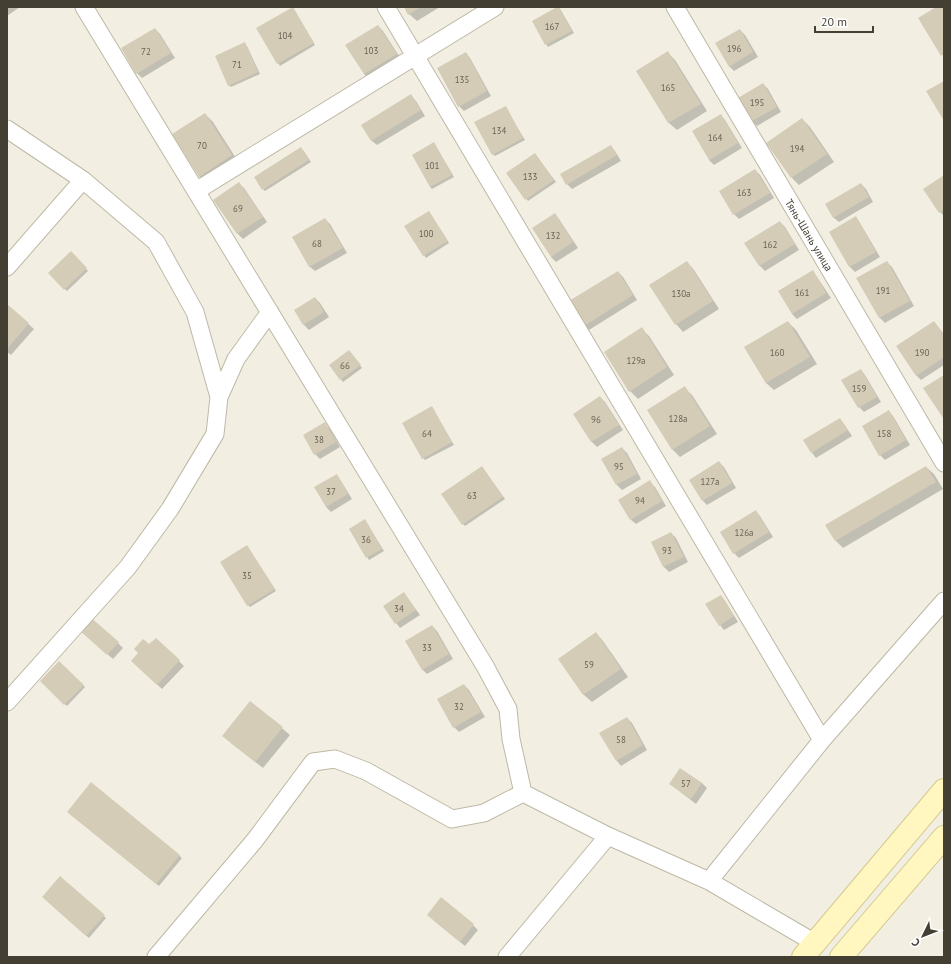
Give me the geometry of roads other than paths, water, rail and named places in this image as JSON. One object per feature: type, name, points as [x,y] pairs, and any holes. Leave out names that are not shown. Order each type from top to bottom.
[{"type":"main road","points":[[809,950],[944,790]]},
{"type":"main road","points":[[841,957],[944,837]]},
{"type":"street","points":[[84,7],[485,666],[508,709],[511,739],[523,793]]},
{"type":"street","points":[[386,7],[822,740]]},
{"type":"street","points":[[196,191],[495,7]]},
{"type":"street","name":"Тянь-Шань улица","points":[[675,7],[944,463]]},
{"type":"street","points":[[7,129],[83,180],[156,242],[195,312],[219,397]]},
{"type":"street","points":[[7,267],[83,180]]},
{"type":"street","points":[[7,702],[128,567],[170,509],[214,434],[219,397],[236,359],[270,312]]},
{"type":"street","points":[[709,881],[822,740],[944,600]]},
{"type":"street","points":[[156,957],[255,840],[313,762],[335,759],[360,769],[452,819],[484,813],[523,793]]},
{"type":"street","points":[[523,793],[608,836],[709,881],[809,950]]},
{"type":"street","points":[[507,957],[608,836]]}]
